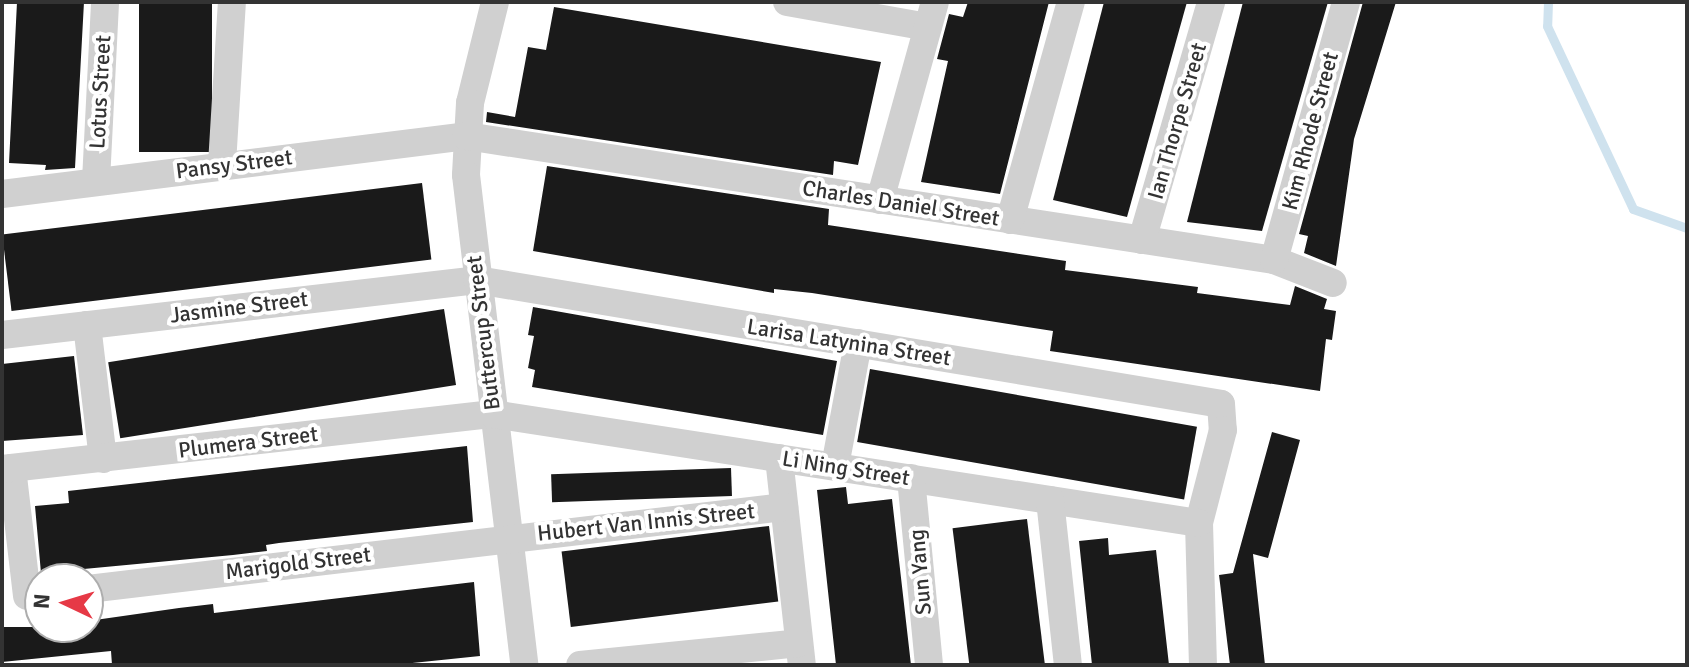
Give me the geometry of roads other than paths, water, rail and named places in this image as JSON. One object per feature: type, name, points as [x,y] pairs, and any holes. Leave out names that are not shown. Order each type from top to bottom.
[{"type":"street","name":"Lotus Street","points":[[96,181],[105,2]]},
{"type":"street","points":[[222,164],[232,2]]},
{"type":"street","name":"Buttercup Street","points":[[495,2],[466,136],[477,280],[524,665]]},
{"type":"street","points":[[787,2],[932,14],[880,200]]},
{"type":"street","points":[[1010,220],[1071,2]]},
{"type":"street","name":"Ian Thorpe Street","points":[[1142,240],[1211,2]]},
{"type":"street","name":"Kim Rhode Street","points":[[1274,260],[1346,2]]},
{"type":"street","name":"Pansy Street","points":[[2,194],[222,164],[466,136]]},
{"type":"street","name":"Charles Daniel Street","points":[[466,136],[1274,260],[1333,283]]},
{"type":"street","name":"Jasmine Street","points":[[2,335],[477,280]]},
{"type":"street","name":"Larisa Latynina Street","points":[[477,280],[1221,404],[1223,430],[1199,523]]},
{"type":"street","points":[[87,325],[103,459]]},
{"type":"street","points":[[835,466],[858,343]]},
{"type":"street","name":"Li Ning Street","points":[[493,414],[1199,523]]},
{"type":"street","name":"Plumera Street","points":[[7,469],[493,414]]},
{"type":"street","points":[[580,665],[801,654],[779,458]]},
{"type":"street","points":[[7,469],[23,597]]},
{"type":"street","name":"Sun Yang","points":[[911,478],[929,665]]},
{"type":"street","points":[[1050,500],[1068,665]]},
{"type":"street","name":"Hubert Van Innis Street","points":[[508,537],[784,507]]},
{"type":"street","points":[[1199,523],[1203,665]]},
{"type":"street","name":"Marigold Street","points":[[104,587],[508,537]]},
{"type":"waterway","points":[[1548,2],[1547,26],[1633,209],[1687,228]]}]
